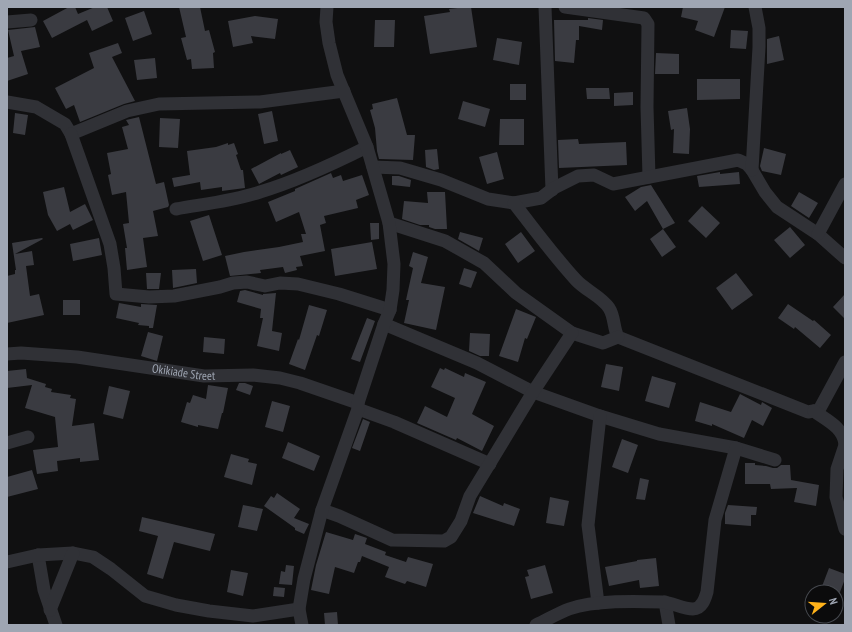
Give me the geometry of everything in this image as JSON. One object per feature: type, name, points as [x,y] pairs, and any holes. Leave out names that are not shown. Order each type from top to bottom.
[{"type":"street","points":[[302,625],[299,610],[304,579],[322,510],[390,310],[393,290],[394,264],[390,223],[368,147],[336,75],[326,22],[327,7]]},
{"type":"street","points":[[544,7],[552,190]]},
{"type":"street","points":[[565,7],[644,18],[648,24],[647,108],[649,177]]},
{"type":"street","points":[[752,170],[759,47],[759,28],[755,7]]},
{"type":"street","points":[[7,22],[31,20]]},
{"type":"street","points":[[71,134],[127,111],[159,104],[260,102],[344,91]]},
{"type":"street","points":[[7,102],[36,108],[65,124],[71,134],[110,244],[116,294],[149,297],[168,296],[220,287],[233,283],[247,282],[265,286],[280,283],[298,284],[339,294],[390,310]]},
{"type":"street","points":[[176,209],[217,202],[260,192],[334,164],[368,147]]},
{"type":"street","points":[[373,167],[400,168],[441,180],[488,199],[514,204],[541,198],[552,190],[578,176],[594,175],[613,184],[738,160],[747,164],[752,170],[765,192],[777,207],[818,234],[845,258]]},
{"type":"street","points":[[818,234],[845,184]]},
{"type":"street","points":[[514,204],[543,241],[578,281],[609,306],[615,331],[618,337],[808,412],[819,410],[845,362]]},
{"type":"street","points":[[390,223],[445,241],[484,263],[516,293],[572,333],[603,343],[618,337]]},
{"type":"street","points":[[384,324],[477,363],[533,392],[600,416],[659,434],[736,448],[775,460]]},
{"type":"street","points":[[322,510],[392,540],[444,541],[451,537],[461,521],[470,496],[533,392],[572,333]]},
{"type":"street","name":"Okikiade Street","points":[[7,354],[21,352],[77,357],[204,376],[253,375],[280,378],[300,383],[358,406],[490,464]]},
{"type":"street","points":[[814,411],[836,427],[844,439],[837,469],[836,497],[845,529]]},
{"type":"street","points":[[598,603],[588,525],[600,416]]},
{"type":"street","points":[[7,443],[28,438]]},
{"type":"street","points":[[536,625],[570,609],[598,603],[639,601],[666,602],[693,609],[700,606],[705,600],[715,520],[736,448]]},
{"type":"street","points":[[7,562],[38,555],[73,553],[93,557],[111,569],[145,596],[176,605],[209,611],[253,616],[299,610]]},
{"type":"street","points":[[50,610],[73,553]]},
{"type":"street","points":[[38,555],[44,590],[56,625]]},
{"type":"street","points":[[666,602],[669,625]]},
{"type":"building","points":[[69,7],[75,7],[78,14],[95,7],[107,7],[113,21],[92,31],[87,20],[52,38],[43,21]]},
{"type":"building","points":[[179,7],[200,7],[205,31],[209,30],[215,52],[213,53],[214,68],[192,69],[191,59],[187,60],[181,38],[186,37]]},
{"type":"building","points":[[471,7],[477,47],[430,54],[424,16],[450,12],[449,9]]},
{"type":"building","points":[[683,7],[725,7],[714,37],[695,30],[698,21],[681,17]]},
{"type":"building","points":[[144,11],[152,34],[133,41],[125,18]]},
{"type":"building","points":[[255,16],[278,19],[275,39],[251,36],[253,43],[233,47],[228,21]]},
{"type":"building","points":[[588,18],[603,20],[602,30],[579,26],[579,40],[576,40],[574,63],[555,61],[554,20],[588,20]]},
{"type":"building","points":[[375,20],[395,20],[394,47],[374,47]]},
{"type":"building","points":[[35,27],[40,47],[21,51],[28,74],[7,81],[7,58],[14,56],[8,30]]},
{"type":"building","points":[[731,30],[748,31],[746,49],[730,48]]},
{"type":"building","points":[[779,36],[784,60],[767,64],[767,39]]},
{"type":"building","points":[[497,38],[522,42],[519,65],[493,60]]},
{"type":"building","points":[[118,43],[122,53],[112,57],[135,101],[80,122],[74,105],[66,109],[55,88],[94,68],[89,53]]},
{"type":"building","points":[[656,53],[679,54],[679,74],[655,74]]},
{"type":"building","points":[[155,58],[157,78],[137,80],[134,60]]},
{"type":"building","points":[[697,79],[740,79],[740,99],[697,100]]},
{"type":"building","points":[[510,84],[526,84],[526,100],[510,100]]},
{"type":"building","points":[[586,88],[609,88],[610,99],[587,99]]},
{"type":"building","points":[[633,92],[633,105],[614,106],[614,93]]},
{"type":"building","points":[[397,98],[407,135],[415,135],[413,160],[379,159],[375,128],[370,110],[373,109],[372,104]]},
{"type":"building","points":[[463,101],[490,109],[485,127],[458,119]]},
{"type":"building","points":[[687,108],[690,129],[689,154],[673,153],[674,129],[671,130],[668,111]]},
{"type":"building","points":[[272,111],[278,141],[264,144],[258,114]]},
{"type":"building","points":[[15,113],[28,115],[25,135],[13,133]]},
{"type":"building","points":[[139,117],[156,184],[164,182],[169,205],[168,207],[153,211],[158,236],[143,238],[147,267],[127,270],[125,248],[127,248],[123,224],[129,223],[126,192],[112,195],[108,175],[111,174],[107,153],[128,149],[122,127],[129,125],[126,120]]},
{"type":"building","points":[[160,118],[180,119],[178,148],[159,147]]},
{"type":"building","points":[[500,119],[524,119],[524,145],[499,145]]},
{"type":"building","points":[[578,139],[579,144],[626,142],[627,165],[559,168],[558,140]]},
{"type":"building","points":[[228,143],[228,145],[234,143],[241,170],[243,170],[245,188],[222,191],[222,187],[201,190],[200,182],[174,187],[172,178],[190,175],[187,151],[216,147]]},
{"type":"building","points":[[764,148],[786,154],[781,175],[762,171],[760,166]]},
{"type":"building","points":[[437,149],[439,169],[434,170],[426,167],[425,150]]},
{"type":"building","points":[[290,150],[298,167],[281,175],[280,173],[259,184],[251,169],[281,153]]},
{"type":"building","points":[[497,152],[504,179],[487,184],[479,157]]},
{"type":"building","points":[[720,172],[720,174],[739,172],[740,184],[699,187],[697,176]]},
{"type":"building","points":[[331,173],[333,178],[341,175],[343,181],[362,175],[369,195],[356,200],[358,208],[324,216],[326,223],[320,225],[325,251],[300,256],[303,266],[296,267],[297,270],[285,273],[283,267],[260,270],[261,273],[230,276],[225,256],[303,242],[301,234],[306,234],[299,212],[276,222],[268,202],[295,191],[295,189]]},
{"type":"building","points":[[392,176],[399,176],[411,180],[410,187],[392,185]]},
{"type":"building","points":[[651,185],[675,223],[663,229],[647,201],[635,211],[625,197],[641,187]]},
{"type":"building","points":[[64,187],[70,212],[85,204],[93,220],[73,230],[70,224],[57,231],[48,215],[43,192]]},
{"type":"building","points":[[427,192],[445,192],[447,229],[435,229],[429,227],[429,225],[420,225],[402,219],[404,201],[428,203]]},
{"type":"building","points":[[799,192],[818,203],[809,218],[791,206]]},
{"type":"building","points":[[702,206],[720,223],[706,238],[688,221]]},
{"type":"building","points":[[209,215],[222,255],[203,261],[190,221]]},
{"type":"building","points":[[370,223],[379,223],[379,239],[371,240]]},
{"type":"building","points":[[790,227],[805,245],[790,258],[774,240]]},
{"type":"building","points":[[663,229],[676,247],[662,257],[650,239]]},
{"type":"building","points":[[460,232],[483,238],[479,251],[458,239]]},
{"type":"building","points":[[521,232],[535,251],[518,263],[505,244]]},
{"type":"building","points":[[99,238],[102,255],[73,261],[70,244]]},
{"type":"building","points":[[43,239],[15,254],[32,251],[34,265],[26,266],[30,296],[39,294],[44,315],[7,323],[7,276],[15,274],[16,270],[12,243]]},
{"type":"building","points":[[372,242],[377,269],[335,276],[331,249]]},
{"type":"building","points":[[413,252],[428,257],[421,283],[445,287],[436,330],[404,323],[409,300],[406,300],[413,268],[409,266]]},
{"type":"building","points":[[464,268],[477,272],[471,288],[459,284]]},
{"type":"building","points":[[196,269],[197,283],[173,288],[172,270]]},
{"type":"building","points":[[146,273],[161,273],[159,289],[147,289]]},
{"type":"building","points":[[736,273],[753,295],[732,310],[716,288]]},
{"type":"building","points":[[245,290],[263,295],[276,293],[272,331],[282,333],[279,351],[257,346],[263,318],[260,318],[261,309],[237,302],[240,291]]},
{"type":"building","points":[[845,294],[845,319],[833,307]]},
{"type":"building","points":[[63,300],[80,300],[80,315],[63,315]]},
{"type":"building","points":[[119,303],[141,307],[141,304],[157,305],[153,328],[116,318]]},
{"type":"building","points":[[788,304],[813,321],[814,320],[831,335],[820,348],[795,327],[794,329],[778,318]]},
{"type":"building","points":[[309,305],[327,310],[319,336],[317,335],[305,370],[289,364],[298,339],[299,340]]},
{"type":"building","points":[[516,309],[536,317],[527,339],[525,338],[518,362],[499,356]]},
{"type":"building","points":[[367,318],[375,321],[360,362],[351,359]]},
{"type":"building","points":[[148,332],[163,336],[157,361],[141,356]]},
{"type":"building","points":[[470,333],[490,334],[489,356],[480,356],[469,351]]},
{"type":"building","points":[[204,337],[225,339],[224,354],[203,352]]},
{"type":"building","points":[[606,364],[623,367],[619,391],[601,387]]},
{"type":"building","points":[[440,368],[444,370],[445,368],[464,377],[465,373],[486,382],[472,414],[494,426],[482,451],[457,438],[456,440],[417,423],[425,406],[447,417],[455,398],[431,387]]},
{"type":"building","points":[[26,369],[27,378],[46,384],[45,387],[52,389],[51,392],[71,395],[70,398],[76,399],[72,426],[94,423],[99,460],[80,462],[80,458],[57,461],[58,471],[37,474],[33,450],[58,447],[55,417],[25,408],[32,385],[7,388],[7,371]]},
{"type":"building","points":[[652,376],[676,383],[669,408],[645,401]]},
{"type":"building","points":[[239,383],[245,383],[253,386],[250,395],[236,390]]},
{"type":"building","points":[[208,385],[228,388],[218,429],[198,425],[198,427],[181,422],[187,402],[190,403],[193,395],[206,399]]},
{"type":"building","points":[[109,386],[130,391],[123,419],[103,414]]},
{"type":"building","points":[[740,394],[761,405],[762,402],[772,408],[763,426],[752,420],[744,438],[712,424],[712,426],[695,421],[700,402],[731,412]]},
{"type":"building","points":[[272,401],[290,406],[283,432],[265,427]]},
{"type":"building","points":[[363,419],[370,422],[360,451],[352,448]]},
{"type":"building","points":[[622,439],[638,445],[628,473],[612,467]]},
{"type":"building","points":[[288,442],[320,456],[314,471],[282,458]]},
{"type":"building","points":[[231,454],[249,459],[248,462],[257,464],[252,485],[224,477]]},
{"type":"building","points":[[745,463],[755,463],[755,465],[773,468],[777,468],[781,465],[790,465],[791,480],[819,485],[816,506],[794,502],[797,488],[771,489],[770,484],[745,484]]},
{"type":"building","points":[[32,470],[38,489],[7,497],[7,477]]},
{"type":"building","points":[[640,478],[649,480],[645,500],[636,499]]},
{"type":"building","points":[[277,493],[300,509],[294,518],[309,524],[304,534],[295,530],[295,528],[264,506],[271,496],[274,498]]},
{"type":"building","points":[[480,496],[503,506],[504,503],[520,509],[514,526],[473,513]]},
{"type":"building","points":[[550,497],[569,501],[564,526],[546,523]]},
{"type":"building","points":[[243,505],[263,509],[257,531],[238,527]]},
{"type":"building","points":[[728,505],[757,507],[756,515],[751,515],[751,526],[725,524],[725,513]]},
{"type":"building","points":[[142,517],[215,534],[210,551],[174,542],[163,579],[147,574],[158,536],[139,531]]},
{"type":"building","points":[[326,532],[353,540],[355,534],[367,538],[365,544],[386,552],[385,555],[406,562],[408,557],[433,564],[426,587],[407,581],[405,584],[385,577],[389,567],[362,556],[354,573],[335,567],[329,594],[311,590],[316,565]]},
{"type":"building","points":[[656,558],[659,586],[640,588],[639,580],[609,586],[605,567],[637,560]]},
{"type":"building","points":[[286,565],[294,566],[292,585],[279,584],[281,571],[285,572]]},
{"type":"building","points":[[545,565],[553,593],[531,599],[525,577],[529,576],[527,570]]},
{"type":"building","points":[[829,568],[845,574],[843,584],[823,584]]},
{"type":"building","points":[[231,570],[248,573],[243,596],[227,592]]},
{"type":"building","points":[[274,587],[285,588],[284,597],[273,596]]},
{"type":"building","points":[[337,612],[338,625],[325,625],[324,613]]}]
